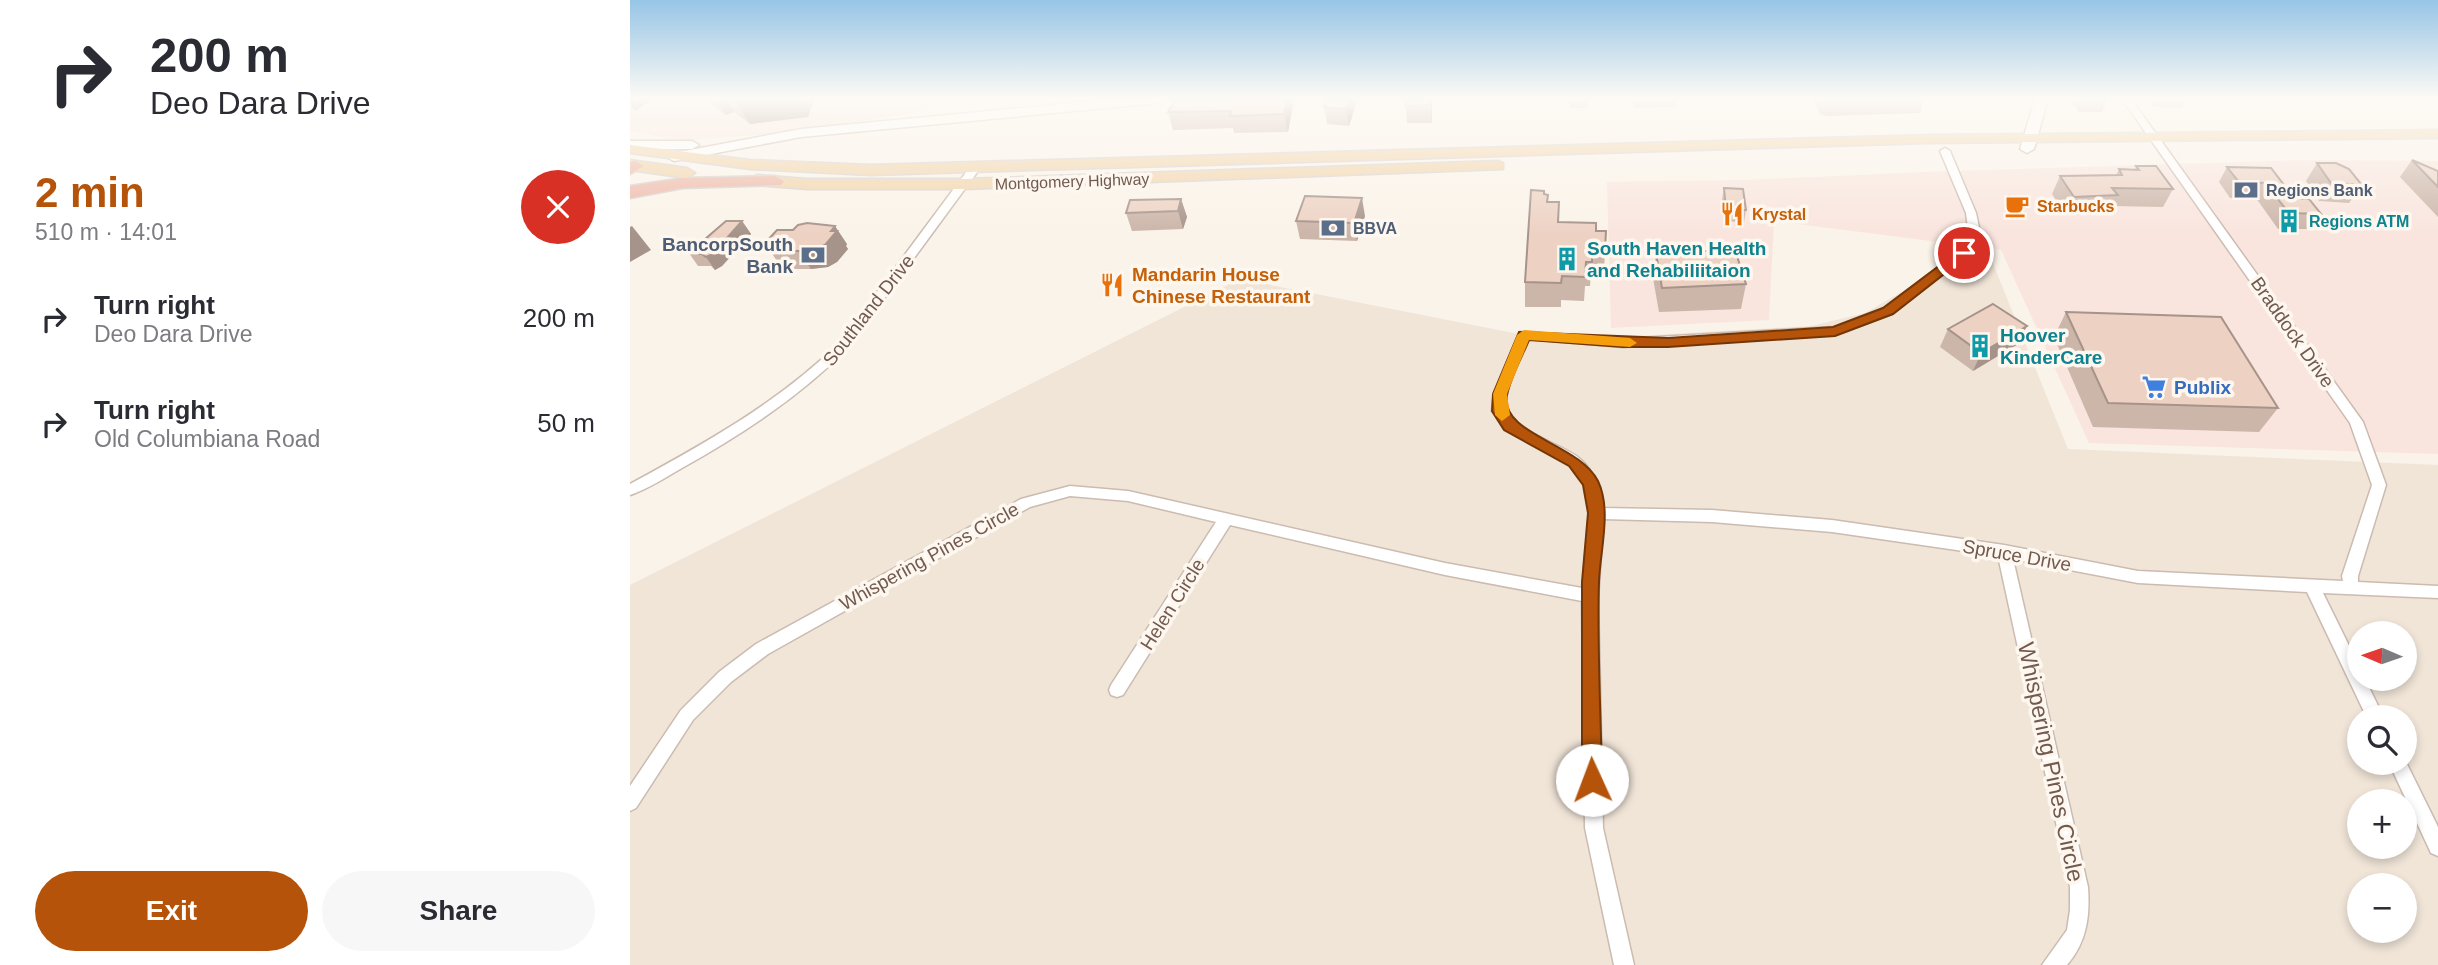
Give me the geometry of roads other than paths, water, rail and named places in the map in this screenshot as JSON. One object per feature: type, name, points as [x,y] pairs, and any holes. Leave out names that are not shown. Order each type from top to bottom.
[{"type":"highway","points":[[630,192],[683,183],[775,181]]},
{"type":"main road","name":"Montgomery Highway","points":[[633,163],[680,158],[851,170],[974,169],[1987,144]]},
{"type":"main road","name":"Montgomery Highway","points":[[633,163],[775,181],[964,184],[1945,151],[2018,144]]},
{"type":"main road","name":"Montgomery Highway","points":[[2279,144],[2438,148]]},
{"type":"main road","points":[[633,163],[680,158]]},
{"type":"street","points":[[633,163],[739,144]]},
{"type":"street","points":[[680,158],[742,144]]},
{"type":"street","points":[[680,158],[767,144]]},
{"type":"street","points":[[753,165],[755,157],[762,149],[775,144]]},
{"type":"street","name":"Braddock Drive","points":[[2159,144],[2356,422],[2379,485],[2350,576],[2351,589]]},
{"type":"street","points":[[1624,965],[1594,828],[1590,679],[1596,513],[1591,483],[1574,462],[1510,426],[1499,411],[1500,394],[1524,335],[1623,343],[1668,342],[1835,331],[1869,320],[1921,288],[1964,253],[1975,237],[1971,212],[1945,151]]},
{"type":"street","name":"Southland Drive","points":[[630,490],[765,413],[822,369],[974,169]]},
{"type":"street","name":"Whispering Pines Circle","points":[[630,802],[687,715],[725,677],[762,649],[1026,503],[1070,491],[1128,496],[1444,569],[1592,596]]},
{"type":"street","name":"Spruce Drive","points":[[1596,513],[1712,516],[1832,526],[2004,551],[2138,578],[2438,592]]},
{"type":"street","name":"Helen Circle","points":[[1117,690],[1227,517]]},
{"type":"street","name":"Whispering Pines Circle","points":[[2004,551],[2079,887],[2079,928],[2073,944],[2052,965]]},
{"type":"street","points":[[2314,587],[2370,705]]},
{"type":"street","points":[[2404,775],[2438,847]]},
{"type":"place","name":"Regions Bank","points":[[2246,190]]},
{"type":"place","name":"Starbucks","points":[[2017,206]]},
{"type":"place","name":"Krystal","points":[[1732,214]]},
{"type":"place","name":"Regions ATM","points":[[2289,221]]},
{"type":"place","name":"BBVA","points":[[1333,228]]},
{"type":"place","name":"BancorpSouth Bank","points":[[813,255]]},
{"type":"place","name":"South Haven Health and Rehabiliitaion","points":[[1567,259]]},
{"type":"place","name":"Mandarin House Chinese Restaurant","points":[[1112,285]]},
{"type":"place","name":"Hoover KinderCare","points":[[1980,346]]},
{"type":"place","name":"Publix","points":[[2154,387]]}]
